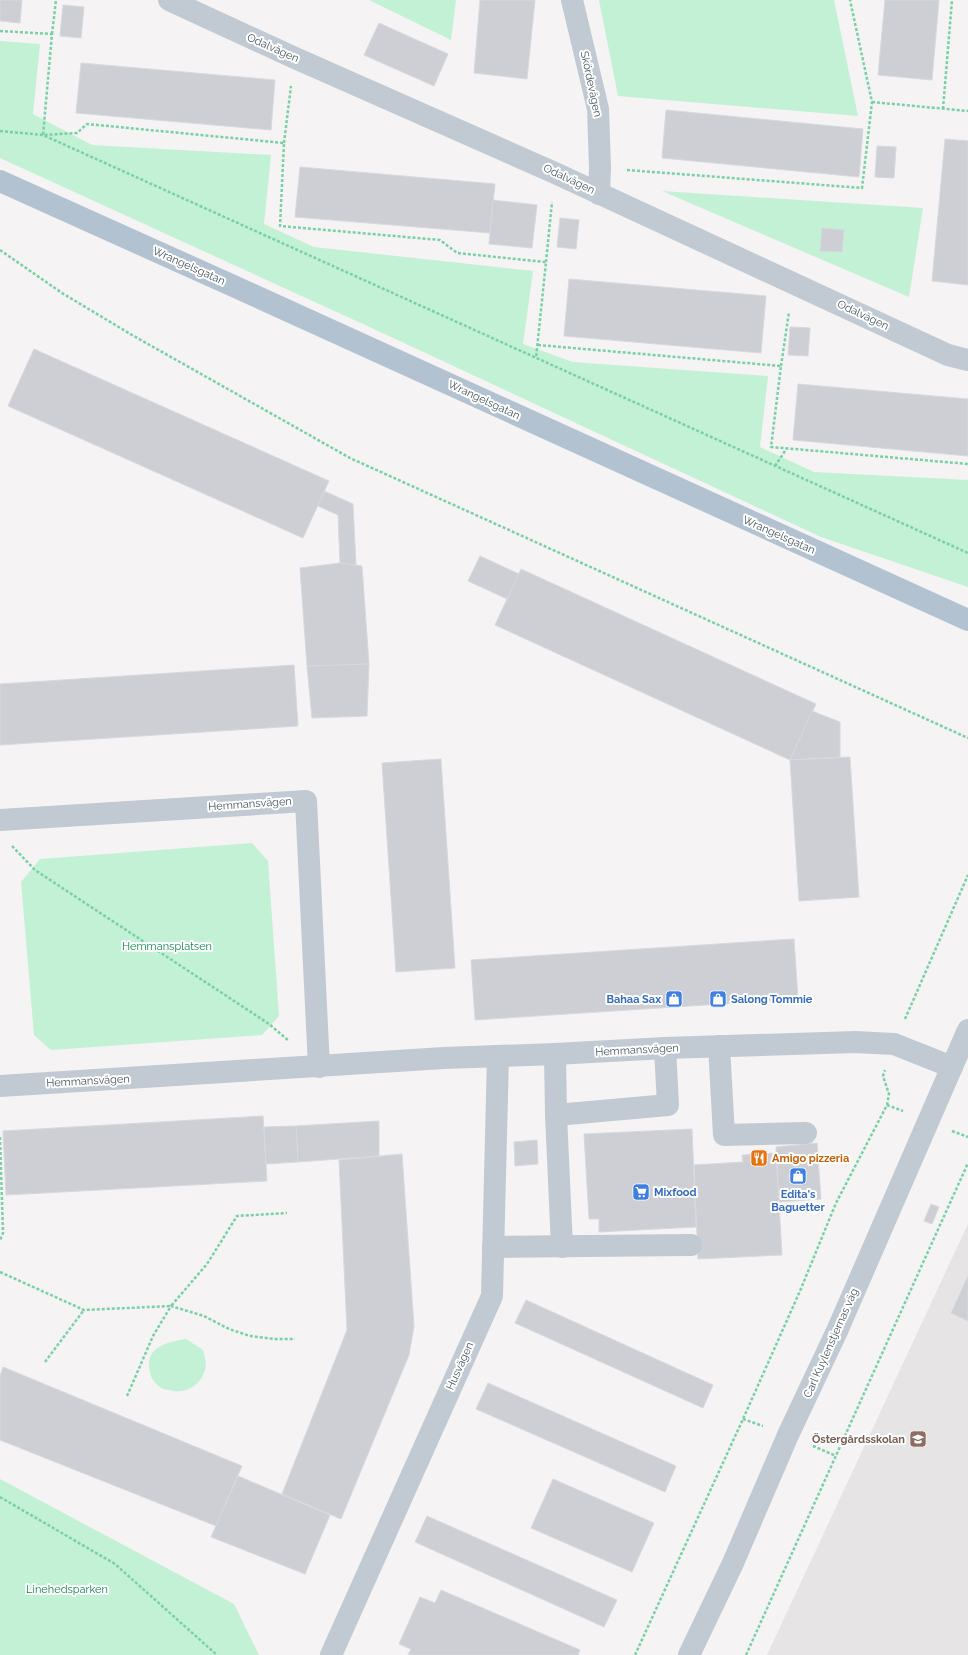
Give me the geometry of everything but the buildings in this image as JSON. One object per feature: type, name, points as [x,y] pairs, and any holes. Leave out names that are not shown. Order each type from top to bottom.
[{"type":"main road","name":"Wrangelsgatan","points":[[0,181],[968,620]]},
{"type":"street","name":"Odalvägen","points":[[169,0],[294,58],[555,173],[948,355],[968,360]]},
{"type":"street","name":"Skördevägen","points":[[572,0],[598,109],[600,168],[599,194]]},
{"type":"street","name":"Hemmansvägen","points":[[0,820],[306,801],[319,1067]]},
{"type":"street","name":"Carl Kuylenstjernas väg","points":[[689,1655],[733,1563],[788,1435],[837,1331],[968,1030]]},
{"type":"street","name":"Hemmansvägen","points":[[0,1086],[444,1058],[665,1048],[855,1042],[894,1044],[952,1067]]},
{"type":"street","points":[[719,1046],[724,1135],[806,1133]]},
{"type":"street","points":[[556,1115],[668,1105],[665,1048]]},
{"type":"street","points":[[555,1054],[556,1115],[562,1247]]},
{"type":"street","name":"Husvägen","points":[[331,1655],[492,1296],[498,1056]]},
{"type":"street","points":[[493,1247],[691,1245]]},
{"type":"path","points":[[43,135],[56,0]]},
{"type":"path","points":[[600,168],[862,188],[872,102],[850,0]]},
{"type":"path","points":[[943,109],[952,0]]},
{"type":"path","points":[[0,31],[52,34]]},
{"type":"path","points":[[294,58],[284,143],[280,226],[440,240],[457,253],[546,262]]},
{"type":"path","points":[[872,102],[968,112]]},
{"type":"path","points":[[0,131],[43,135],[77,133],[87,124],[284,143]]},
{"type":"path","points":[[43,135],[968,553]]},
{"type":"path","points":[[536,358],[555,173]]},
{"type":"path","points":[[0,250],[62,293],[132,335],[350,458],[968,738]]},
{"type":"path","points":[[793,283],[780,366],[771,447],[968,464]]},
{"type":"path","points":[[538,345],[780,366]]},
{"type":"path","points":[[775,466],[787,448]]},
{"type":"path","points":[[10,845],[35,870],[269,1024],[319,1067]]},
{"type":"path","points":[[635,1655],[800,1291],[836,1203],[887,1104],[889,1094],[883,1076],[894,1044],[968,875]]},
{"type":"path","points":[[0,1137],[3,1233],[0,1240]]},
{"type":"path","points":[[746,1655],[968,1163]]},
{"type":"path","points":[[127,1396],[153,1336],[171,1306],[206,1264],[237,1216],[287,1212]]},
{"type":"path","points":[[0,1272],[84,1310],[171,1306],[204,1316],[229,1329],[250,1336],[274,1339],[295,1339]]},
{"type":"path","points":[[45,1362],[84,1310]]},
{"type":"path","points":[[0,1497],[115,1564],[217,1655]]},
{"type":"shaded area","name":"Östergårdsskolan","points":[[968,1224],[968,1655],[767,1655]]},
{"type":"green space","points":[[369,0],[456,0],[451,40]]},
{"type":"green space","points":[[599,0],[834,0],[858,116],[618,96]]},
{"type":"green space","points":[[0,41],[40,44],[33,114],[92,145],[271,155],[264,224],[314,247],[533,271],[523,344],[573,362],[768,376],[760,447],[814,472],[968,480],[968,587],[821,537],[376,330],[0,158]]},
{"type":"green space","points":[[662,191],[923,208],[909,297]]},
{"type":"green space","name":"Hemmansplatsen","points":[[252,843],[268,861],[279,1016],[262,1035],[51,1050],[34,1035],[21,882],[40,859]]},
{"type":"green space","points":[[186,1339],[203,1350],[206,1365],[202,1377],[195,1385],[185,1390],[174,1391],[161,1388],[153,1380],[150,1373],[149,1366],[152,1353],[167,1343]]},
{"type":"green space","name":"Linehedsparken","points":[[0,1479],[234,1604],[259,1655],[0,1655]]},
{"type":"place","name":"Bahaa Sax","points":[[674,999]]},
{"type":"place","name":"Salong Tommie","points":[[718,999]]},
{"type":"place","name":"Amigo pizzeria","points":[[759,1158]]},
{"type":"place","name":"Edita's Baguetter","points":[[798,1176]]},
{"type":"place","name":"Mixfood","points":[[641,1192]]},
{"type":"place","name":"Östergårdsskolan","points":[[918,1439]]}]
